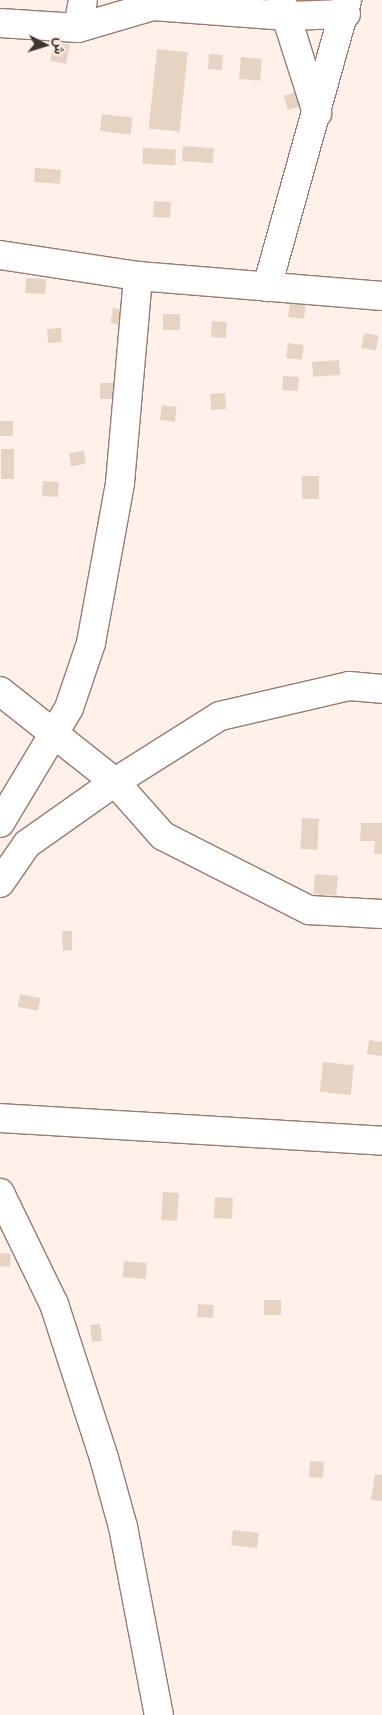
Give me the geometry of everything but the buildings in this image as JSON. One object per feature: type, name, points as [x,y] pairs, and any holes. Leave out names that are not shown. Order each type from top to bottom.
[{"type":"street","points":[[78,28],[82,0]]},
{"type":"street","points":[[0,23],[78,28],[154,6],[346,7],[318,113],[267,287]]},
{"type":"street","points":[[284,8],[318,113]]},
{"type":"street","points":[[0,255],[138,276],[382,296]]},
{"type":"street","points":[[0,824],[69,708],[91,643],[120,484],[138,276]]},
{"type":"street","points":[[0,883],[27,844],[115,782],[220,716],[349,686],[382,689]]},
{"type":"street","points":[[0,690],[115,782],[163,836],[309,910],[382,914]]},
{"type":"street","points":[[0,1118],[382,1141]]},
{"type":"street","points":[[0,1193],[54,1304],[104,1458],[123,1528],[159,1715]]}]
